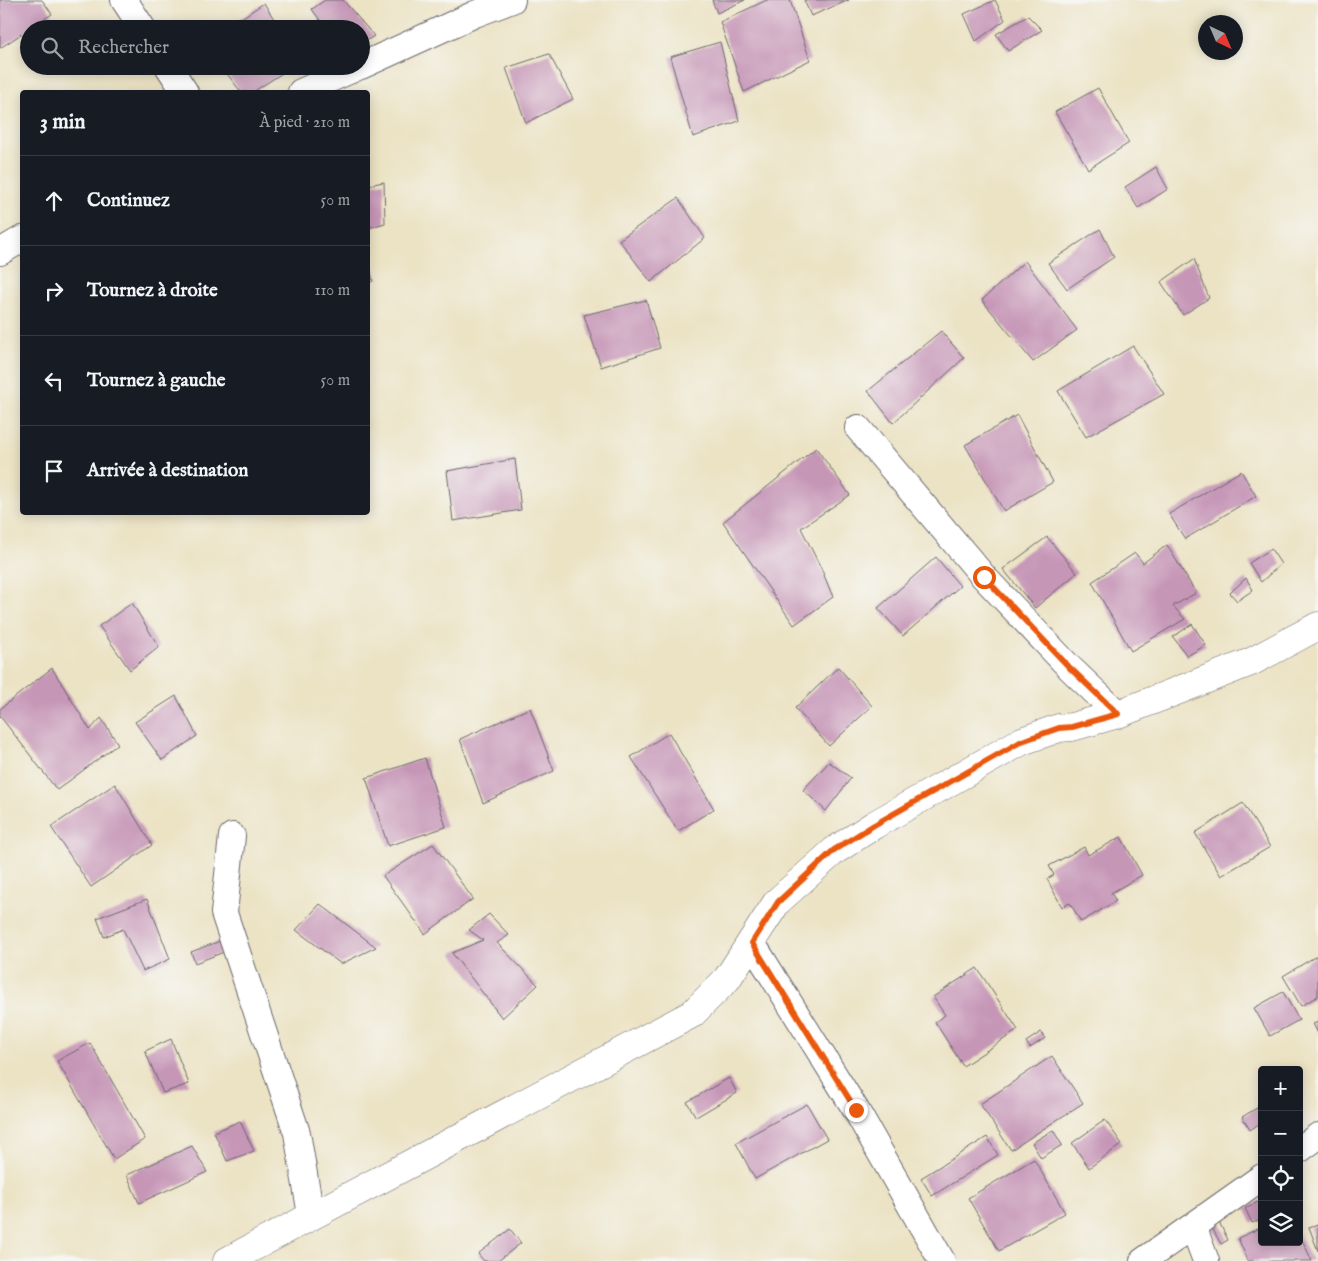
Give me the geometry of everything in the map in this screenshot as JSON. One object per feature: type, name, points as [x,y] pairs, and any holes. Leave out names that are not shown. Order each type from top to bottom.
[{"type":"street","points":[[124,0],[137,20]]},
{"type":"street","points":[[370,62],[511,0]]},
{"type":"street","points":[[174,75],[184,90]]},
{"type":"street","points":[[306,90],[340,75]]},
{"type":"street","points":[[0,252],[20,240]]},
{"type":"street","points":[[858,428],[984,577],[1070,668],[1118,714]]},
{"type":"street","points":[[229,1261],[311,1215],[692,1014],[727,979],[778,902],[834,850],[874,825],[1022,741],[1059,728],[1072,727],[1118,714],[1251,662],[1318,626]]},
{"type":"street","points":[[232,836],[224,913],[297,1133],[311,1215]]},
{"type":"street","points":[[752,943],[856,1110],[942,1261]]},
{"type":"street","points":[[1303,1147],[1318,1136]]},
{"type":"street","points":[[1143,1261],[1258,1180]]},
{"type":"street","points":[[1193,1226],[1206,1261]]},
{"type":"building","points":[[0,0],[42,0],[52,14],[43,20],[20,20],[20,35],[0,48]]},
{"type":"building","points":[[325,0],[343,0],[360,20],[320,20],[312,9]]},
{"type":"building","points":[[712,0],[745,0],[717,13]]},
{"type":"building","points":[[767,0],[790,0],[810,60],[744,92],[720,22]]},
{"type":"building","points":[[804,0],[849,0],[811,16]]},
{"type":"building","points":[[995,0],[1005,20],[976,41],[964,14]]},
{"type":"building","points":[[264,3],[274,20],[238,20]]},
{"type":"building","points":[[1028,16],[1042,30],[1008,51],[996,34]]},
{"type":"building","points":[[720,42],[739,121],[693,137],[670,57]]},
{"type":"building","points":[[549,54],[573,99],[526,123],[506,68]]},
{"type":"building","points":[[228,75],[279,75],[256,90],[239,90]]},
{"type":"building","points":[[1098,88],[1129,143],[1088,169],[1055,112]]},
{"type":"building","points":[[1156,167],[1168,189],[1138,208],[1125,187]]},
{"type":"building","points":[[384,182],[385,223],[370,227],[370,185]]},
{"type":"building","points":[[678,198],[705,238],[651,282],[619,240]]},
{"type":"building","points":[[1100,229],[1114,257],[1067,289],[1048,263]]},
{"type":"building","points":[[1194,259],[1209,298],[1183,315],[1161,282]]},
{"type":"building","points":[[1025,261],[1077,330],[1033,362],[982,300]]},
{"type":"building","points":[[370,266],[373,281],[370,282]]},
{"type":"building","points":[[646,300],[660,348],[601,367],[584,315]]},
{"type":"building","points":[[941,331],[964,358],[893,423],[868,391]]},
{"type":"building","points":[[1133,346],[1164,394],[1086,437],[1058,391]]},
{"type":"building","points":[[1017,415],[1053,482],[1004,511],[965,445]]},
{"type":"building","points":[[816,448],[850,495],[801,528],[833,597],[794,625],[723,522]]},
{"type":"building","points":[[515,459],[521,510],[453,521],[447,471]]},
{"type":"building","points":[[1241,471],[1256,496],[1185,539],[1169,514]]},
{"type":"building","points":[[1047,537],[1077,573],[1035,608],[1003,569]]},
{"type":"building","points":[[1167,545],[1196,593],[1173,606],[1185,619],[1131,651],[1092,582],[1135,553],[1143,563]]},
{"type":"building","points":[[1271,549],[1281,564],[1261,582],[1249,563]]},
{"type":"building","points":[[936,557],[960,586],[903,636],[878,608]]},
{"type":"building","points":[[1246,578],[1253,590],[1237,601],[1230,593]]},
{"type":"building","points":[[132,603],[159,647],[130,670],[99,626]]},
{"type":"building","points":[[1192,624],[1206,645],[1187,656],[1173,637]]},
{"type":"building","points":[[838,667],[872,706],[829,746],[795,708]]},
{"type":"building","points":[[52,668],[90,730],[101,718],[118,744],[57,790],[0,716],[0,709]]},
{"type":"building","points":[[176,696],[197,736],[162,760],[135,722]]},
{"type":"building","points":[[530,708],[554,771],[483,803],[460,739]]},
{"type":"building","points":[[669,733],[714,809],[678,831],[631,757]]},
{"type":"building","points":[[425,758],[446,827],[388,846],[366,778]]},
{"type":"building","points":[[829,762],[851,778],[826,811],[803,790]]},
{"type":"building","points":[[115,784],[152,845],[91,887],[51,827]]},
{"type":"building","points":[[1243,803],[1270,847],[1221,876],[1195,833]]},
{"type":"building","points":[[1121,837],[1142,875],[1111,893],[1116,901],[1081,922],[1070,903],[1062,907],[1047,879],[1054,875],[1049,866],[1084,847],[1088,855]]},
{"type":"building","points":[[433,844],[473,899],[425,934],[383,876]]},
{"type":"building","points":[[147,899],[170,959],[143,971],[123,929],[104,937],[97,918]]},
{"type":"building","points":[[320,904],[376,947],[341,964],[296,930]]},
{"type":"building","points":[[489,914],[509,935],[497,943],[538,985],[502,1018],[452,953],[483,940],[469,930]]},
{"type":"building","points":[[220,941],[224,952],[195,963],[191,952]]},
{"type":"building","points":[[1318,955],[1318,996],[1301,1006],[1283,976]]},
{"type":"building","points":[[977,968],[1018,1030],[963,1066],[935,1022],[945,1015],[933,997]]},
{"type":"building","points":[[1283,992],[1299,1020],[1270,1036],[1254,1008]]},
{"type":"building","points":[[1318,1022],[1318,1033],[1313,1024]]},
{"type":"building","points":[[1041,1032],[1045,1038],[1030,1048],[1026,1042]]},
{"type":"building","points":[[171,1039],[189,1084],[163,1093],[145,1051]]},
{"type":"building","points":[[90,1043],[145,1139],[114,1159],[57,1061]]},
{"type":"building","points":[[1052,1056],[1083,1103],[1011,1150],[980,1104]]},
{"type":"building","points":[[729,1078],[737,1093],[696,1117],[687,1102]]},
{"type":"building","points":[[807,1104],[827,1139],[755,1179],[736,1143]]},
{"type":"building","points":[[1258,1107],[1258,1125],[1250,1130],[1242,1117]]},
{"type":"building","points":[[1105,1120],[1122,1144],[1089,1168],[1072,1143]]},
{"type":"building","points":[[240,1121],[254,1151],[227,1161],[214,1132]]},
{"type":"building","points":[[1053,1130],[1062,1145],[1041,1158],[1032,1143]]},
{"type":"building","points":[[987,1137],[998,1155],[932,1196],[921,1178]]},
{"type":"building","points":[[192,1146],[207,1172],[139,1203],[127,1175]]},
{"type":"building","points":[[1034,1159],[1065,1213],[999,1251],[968,1198]]},
{"type":"building","points":[[1258,1202],[1258,1221],[1252,1223],[1245,1208]]},
{"type":"building","points":[[1219,1222],[1228,1240],[1221,1244],[1211,1226]]},
{"type":"building","points":[[1318,1224],[1318,1251],[1309,1227]]},
{"type":"building","points":[[510,1229],[521,1243],[498,1261],[484,1261],[478,1254]]},
{"type":"building","points":[[1258,1229],[1258,1246],[1303,1246],[1303,1242],[1312,1261],[1248,1261],[1238,1238]]},
{"type":"route","points":[[856,1110],[752,943],[778,902],[834,850],[874,825],[1022,741],[1059,728],[1072,727],[1118,714],[1070,668],[984,577]]}]
